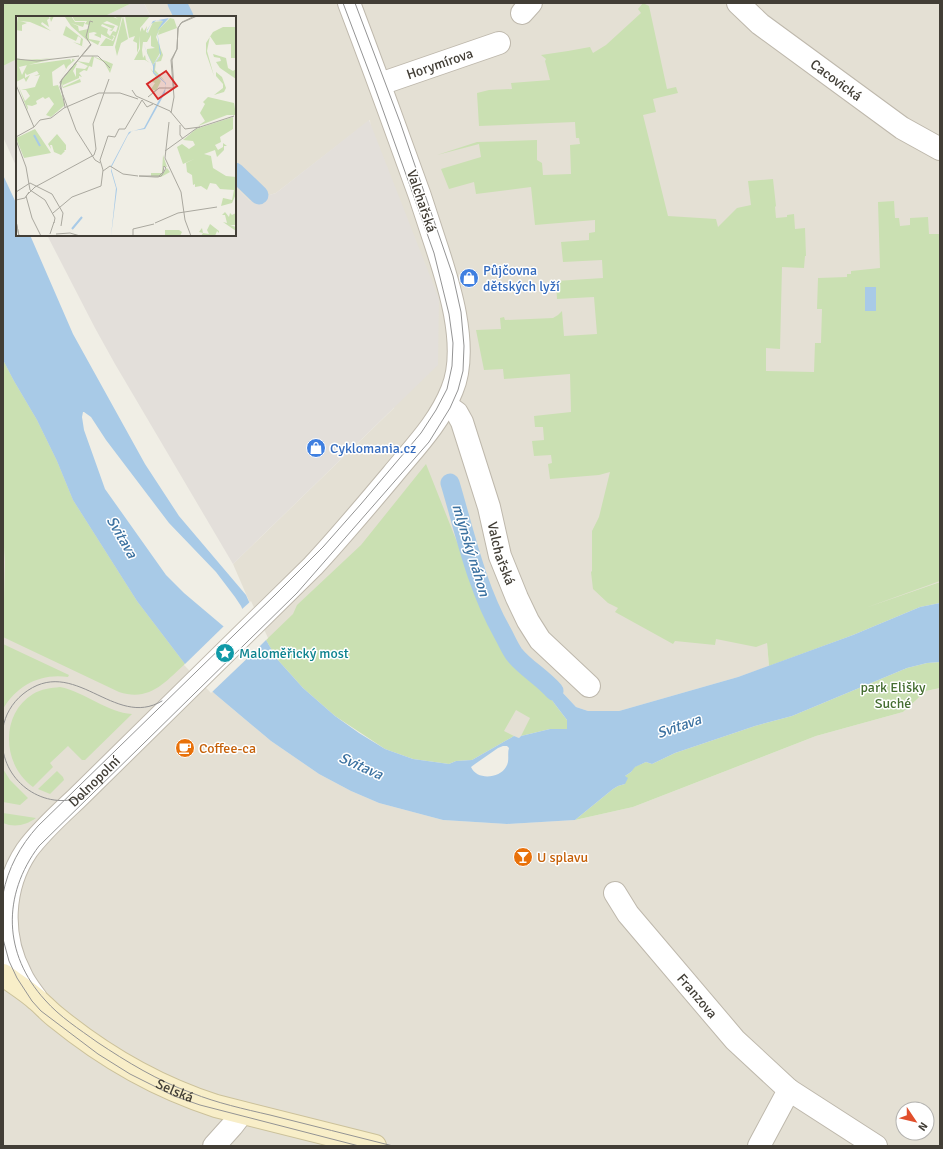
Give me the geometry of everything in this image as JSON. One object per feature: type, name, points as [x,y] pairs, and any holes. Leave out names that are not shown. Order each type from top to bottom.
[{"type":"main road","name":"Selská","points":[[3,975],[37,999],[58,1019],[103,1051],[146,1078],[192,1098],[375,1146]]},
{"type":"street","name":"Valchařská","points":[[194,684],[280,600],[345,531],[424,437],[442,413],[446,405],[453,389],[458,369],[459,346],[455,313],[447,278],[380,84],[349,3]]},
{"type":"street","name":"Cacovická","points":[[738,3],[760,24],[902,128],[940,149]]},
{"type":"street","name":"Horymírova","points":[[380,84],[499,42]]},
{"type":"street","name":"Valchařská","points":[[446,405],[458,413],[462,422],[489,508],[500,556],[528,621],[540,640],[589,686]]},
{"type":"street","name":"Dolnopolní","points":[[37,999],[20,974],[12,953],[6,918],[5,888],[37,837],[194,684]]},
{"type":"street","name":"Franzova","points":[[615,893],[628,914],[735,1040],[789,1090],[876,1146]]},
{"type":"street","points":[[759,1146],[789,1090]]},
{"type":"street","points":[[214,1146],[242,1112]]},
{"type":"shaded area","points":[[132,3],[144,3],[150,16],[105,16]]},
{"type":"shaded area","points":[[144,3],[940,3],[940,582],[767,643],[769,666],[738,677],[619,711],[588,711],[576,707],[549,678],[537,671],[531,678],[554,703],[519,738],[277,659],[266,640],[233,564],[394,408],[370,120],[276,193],[250,201],[236,187],[236,16],[150,16]]},
{"type":"shaded area","points":[[16,60],[16,166],[3,137],[3,66]]},
{"type":"shaded area","points":[[369,120],[439,299],[438,365],[233,564],[115,364],[48,236],[236,236],[236,187],[250,201],[276,193]]},
{"type":"shaded area","points":[[3,360],[215,694],[271,741],[319,774],[351,791],[379,803],[443,820],[507,824],[575,820],[633,807],[816,736],[903,712],[926,691],[940,688],[940,1146],[3,1146]]},
{"type":"green space","points":[[3,3],[132,3],[105,16],[16,16],[16,60],[3,66]]},
{"type":"green space","points":[[643,3],[649,6],[667,89],[676,87],[678,93],[653,99],[656,112],[643,115],[668,216],[716,219],[718,227],[737,208],[751,205],[748,181],[773,179],[776,218],[787,217],[787,215],[794,214],[795,229],[805,228],[806,256],[804,268],[782,267],[780,349],[766,348],[766,371],[814,372],[815,343],[821,343],[822,309],[817,309],[818,278],[847,277],[847,274],[851,274],[851,271],[880,268],[878,202],[894,201],[895,218],[899,218],[900,226],[910,225],[910,218],[928,217],[929,234],[939,234],[940,581],[865,608],[940,582],[940,603],[920,607],[853,635],[769,666],[767,643],[756,647],[716,639],[715,645],[675,641],[673,644],[615,612],[618,608],[608,603],[593,589],[591,572],[592,531],[599,517],[610,472],[599,475],[550,479],[548,464],[552,463],[551,455],[534,456],[532,441],[544,440],[543,427],[535,427],[534,416],[571,412],[570,374],[504,379],[503,369],[484,370],[476,330],[501,329],[500,318],[504,317],[505,320],[553,318],[562,311],[564,336],[597,334],[594,297],[557,299],[556,281],[603,278],[602,260],[563,262],[561,242],[589,240],[589,233],[595,232],[595,220],[535,225],[531,187],[476,194],[474,182],[449,189],[441,169],[481,157],[479,144],[437,155],[477,142],[537,140],[537,160],[542,163],[543,175],[571,174],[570,145],[580,144],[579,138],[576,138],[575,122],[479,126],[477,93],[489,90],[512,89],[511,83],[550,80],[545,61],[546,59],[541,55],[590,47],[593,53],[606,45],[641,13],[638,9]]},
{"type":"green space","points":[[3,360],[37,420],[57,461],[73,500],[137,601],[185,664],[164,683],[148,692],[130,694],[119,692],[3,637],[5,562],[3,532]]},
{"type":"green space","points":[[426,464],[484,610],[507,658],[542,685],[567,720],[567,729],[550,729],[521,736],[530,718],[516,710],[504,731],[514,736],[472,760],[456,761],[449,764],[413,759],[385,749],[335,716],[303,688],[277,659],[266,640],[293,614],[297,605],[361,545]]},
{"type":"green space","points":[[3,644],[69,675],[68,677],[48,677],[31,682],[15,693],[3,709]]},
{"type":"green space","name":"park Elišky Suché","points":[[940,662],[940,688],[926,691],[903,712],[816,736],[633,807],[575,820],[613,789],[625,784],[625,776],[631,772],[634,767],[646,762],[652,764],[675,753],[755,726],[792,716],[907,668],[927,663]]},
{"type":"green space","points":[[60,687],[78,693],[114,710],[132,714],[85,760],[82,760],[68,746],[50,763],[53,767],[33,787],[23,778],[15,766],[9,740],[10,726],[22,703],[33,694],[50,688]]},
{"type":"green space","points":[[3,769],[10,780],[28,798],[20,805],[3,802]]},
{"type":"green space","points":[[57,771],[64,780],[50,794],[38,789]]},
{"type":"green space","points":[[3,813],[36,818],[24,824],[7,825],[3,823]]},
{"type":"water","name":"Svitava","points":[[3,175],[16,203],[16,236],[30,236],[73,334],[145,464],[179,516],[246,595],[266,640],[277,659],[303,688],[335,716],[385,749],[413,759],[449,764],[456,761],[472,760],[514,736],[519,738],[521,736],[550,729],[567,729],[567,720],[542,685],[531,678],[537,671],[549,678],[576,707],[588,711],[619,711],[738,677],[853,635],[920,607],[940,603],[940,662],[927,663],[907,668],[792,716],[755,726],[675,753],[652,764],[646,762],[635,767],[625,776],[628,778],[625,784],[613,789],[575,820],[507,824],[443,820],[379,803],[351,791],[319,774],[271,741],[215,694],[185,664],[137,601],[73,500],[57,461],[37,420],[3,360]],"holes":[[[84,412],[91,417],[106,440],[169,523],[216,572],[235,597],[241,606],[260,649],[259,652],[255,653],[184,593],[166,575],[105,489],[84,430],[82,417]],[[507,746],[509,748],[508,762],[506,767],[499,774],[494,776],[483,776],[478,774],[471,767],[498,748]]]},
{"type":"water","points":[[865,287],[876,287],[876,311],[865,311]]},
{"type":"pier","points":[[251,601],[268,638],[258,648],[241,610]]},
{"type":"pier","points":[[225,625],[255,651],[211,693],[184,665]]},
{"type":"waterway","name":"mlýnský náhon","points":[[177,3],[184,16]]},
{"type":"waterway","name":"mlýnský náhon","points":[[236,173],[259,195]]},
{"type":"waterway","name":"mlýnský náhon","points":[[450,483],[478,578],[493,614],[514,654],[523,664],[554,691]]},
{"type":"tram line","points":[[3,894],[8,875],[20,849],[38,826],[323,547],[421,433],[436,410],[447,389],[452,366],[453,343],[449,314],[434,253],[343,3]]},
{"type":"tram line","points":[[355,3],[400,122],[453,276],[461,312],[464,346],[463,371],[458,390],[450,408],[429,442],[297,593],[39,846],[27,865],[18,884],[12,924],[15,944],[21,963],[31,982],[45,1000],[57,1012],[97,1042],[131,1064],[167,1083],[211,1100],[393,1146]]},
{"type":"tram line","points":[[3,728],[7,714],[12,705],[23,694],[42,684],[59,682],[77,686],[110,701],[127,706],[144,707],[162,701]]},
{"type":"tram line","points":[[3,750],[7,764],[14,776],[23,786],[35,794],[47,799],[61,801],[75,799],[88,794]]},
{"type":"tram line","points":[[3,939],[9,961],[17,978],[32,1001],[41,1011],[98,1054],[130,1074],[174,1096],[200,1105],[359,1146]]},
{"type":"place","name":"Půjčovna dětských lyží","points":[[469,278]]},
{"type":"place","name":"Cyklomania.cz","points":[[316,448]]},
{"type":"place","name":"Maloměřický most","points":[[225,653]]},
{"type":"place","name":"Coffee-ca","points":[[185,748]]},
{"type":"place","name":"U splavu","points":[[523,857]]}]
